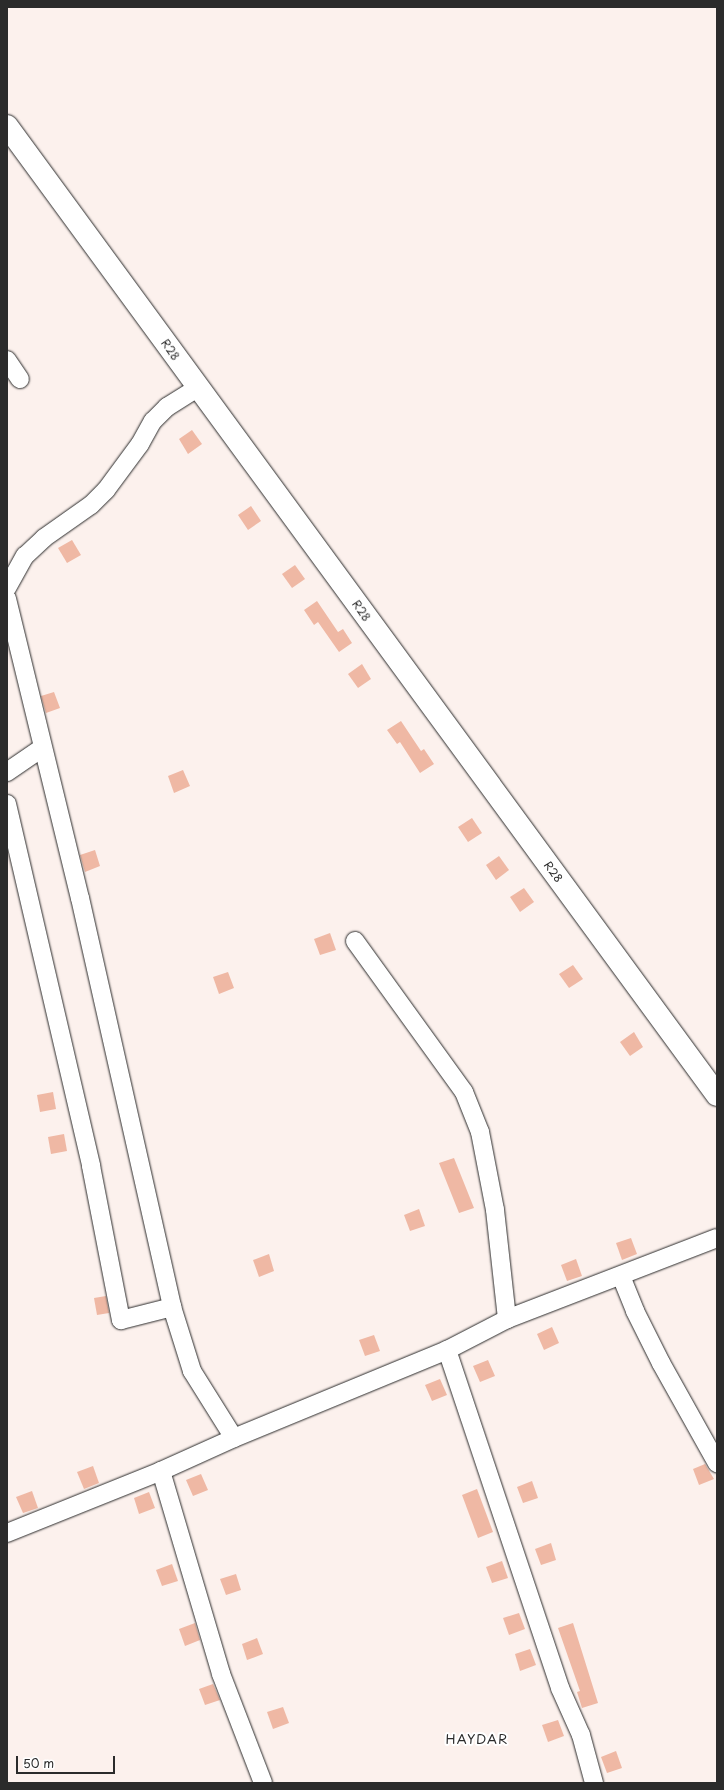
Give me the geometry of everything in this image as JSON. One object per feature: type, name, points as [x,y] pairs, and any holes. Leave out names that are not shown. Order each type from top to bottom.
[{"type":"main road","name":"R28","points":[[7,126],[197,388],[717,1095]]},
{"type":"street","points":[[7,360],[20,379]]},
{"type":"street","points":[[7,588],[25,556],[44,538],[91,505],[106,490],[140,444],[153,421],[167,407],[197,388]]},
{"type":"street","points":[[7,599],[42,748],[82,906],[172,1307],[192,1371],[234,1438]]},
{"type":"street","points":[[7,772],[42,748]]},
{"type":"street","points":[[7,804],[91,1166],[121,1320],[172,1307]]},
{"type":"street","points":[[355,941],[464,1092],[480,1132],[495,1210],[507,1319]]},
{"type":"street","points":[[7,1533],[162,1472],[234,1438],[447,1350],[507,1319],[717,1238]]},
{"type":"street","points":[[621,1276],[635,1311],[717,1463]]},
{"type":"street","points":[[447,1350],[560,1688],[581,1735],[594,1783]]},
{"type":"street","points":[[162,1472],[222,1674],[263,1783]]},
{"type":"building","points":[[192,430],[202,444],[188,454],[179,439]]},
{"type":"building","points":[[251,506],[261,521],[248,530],[238,515]]},
{"type":"building","points":[[72,540],[81,555],[67,563],[58,548]]},
{"type":"building","points":[[295,565],[305,579],[292,588],[282,574]]},
{"type":"building","points":[[317,601],[338,632],[343,629],[352,643],[339,652],[318,622],[314,625],[304,610]]},
{"type":"building","points":[[362,664],[371,679],[358,688],[348,674]]},
{"type":"building","points":[[54,692],[60,708],[46,713],[41,696]]},
{"type":"building","points":[[401,721],[421,751],[424,749],[434,764],[420,773],[400,742],[397,744],[387,730]]},
{"type":"building","points":[[183,770],[190,786],[174,793],[168,776]]},
{"type":"building","points":[[472,818],[482,833],[468,842],[458,827]]},
{"type":"building","points":[[95,850],[100,866],[85,872],[80,855]]},
{"type":"building","points":[[499,856],[509,870],[496,880],[486,865]]},
{"type":"building","points":[[524,888],[534,902],[520,912],[510,897]]},
{"type":"building","points":[[330,933],[336,950],[320,955],[314,939]]},
{"type":"building","points":[[573,965],[583,979],[569,988],[559,974]]},
{"type":"building","points":[[228,972],[234,988],[219,994],[213,977]]},
{"type":"building","points":[[634,1032],[643,1047],[630,1056],[620,1042]]},
{"type":"building","points":[[53,1092],[56,1109],[40,1112],[37,1095]]},
{"type":"building","points":[[64,1134],[67,1151],[51,1154],[48,1137]]},
{"type":"building","points":[[454,1158],[474,1208],[459,1213],[439,1163]]},
{"type":"building","points":[[419,1209],[425,1226],[410,1231],[404,1215]]},
{"type":"building","points":[[631,1238],[637,1254],[622,1260],[616,1243]]},
{"type":"building","points":[[269,1254],[274,1271],[259,1277],[253,1260]]},
{"type":"building","points":[[576,1259],[582,1276],[567,1281],[561,1265]]},
{"type":"building","points":[[106,1296],[109,1313],[97,1315],[94,1298]]},
{"type":"building","points":[[552,1327],[559,1343],[544,1350],[537,1334]]},
{"type":"building","points":[[374,1335],[380,1351],[365,1356],[359,1340]]},
{"type":"building","points":[[488,1360],[495,1376],[480,1382],[473,1366]]},
{"type":"building","points":[[440,1379],[447,1395],[432,1401],[425,1385]]},
{"type":"building","points":[[705,1464],[714,1479],[699,1485],[693,1469]]},
{"type":"building","points":[[93,1466],[99,1483],[84,1489],[77,1472]]},
{"type":"building","points":[[201,1474],[208,1490],[193,1496],[186,1480]]},
{"type":"building","points":[[532,1481],[538,1498],[523,1503],[517,1487]]},
{"type":"building","points":[[477,1489],[493,1532],[478,1538],[462,1495]]},
{"type":"building","points":[[32,1491],[38,1508],[23,1513],[16,1497]]},
{"type":"building","points":[[149,1492],[155,1508],[139,1514],[134,1498]]},
{"type":"building","points":[[551,1543],[556,1560],[541,1565],[535,1549]]},
{"type":"building","points":[[502,1561],[508,1578],[492,1583],[486,1567]]},
{"type":"building","points":[[172,1564],[178,1581],[162,1586],[156,1570]]},
{"type":"building","points":[[236,1574],[241,1590],[226,1595],[220,1579]]},
{"type":"building","points":[[519,1613],[525,1629],[509,1635],[503,1618]]},
{"type":"building","points":[[195,1623],[200,1640],[185,1646],[179,1629]]},
{"type":"building","points":[[573,1623],[598,1703],[582,1708],[577,1692],[580,1691],[558,1628]]},
{"type":"building","points":[[257,1638],[263,1654],[247,1660],[242,1644]]},
{"type":"building","points":[[530,1649],[536,1665],[520,1671],[515,1654]]},
{"type":"building","points":[[213,1684],[220,1700],[205,1705],[199,1689]]},
{"type":"building","points":[[283,1707],[289,1723],[273,1729],[267,1712]]},
{"type":"building","points":[[558,1720],[564,1736],[548,1742],[542,1725]]},
{"type":"building","points":[[616,1751],[622,1768],[607,1773],[601,1757]]},
{"type":"district","name":"HAYDAR","points":[[477,1739]]}]
